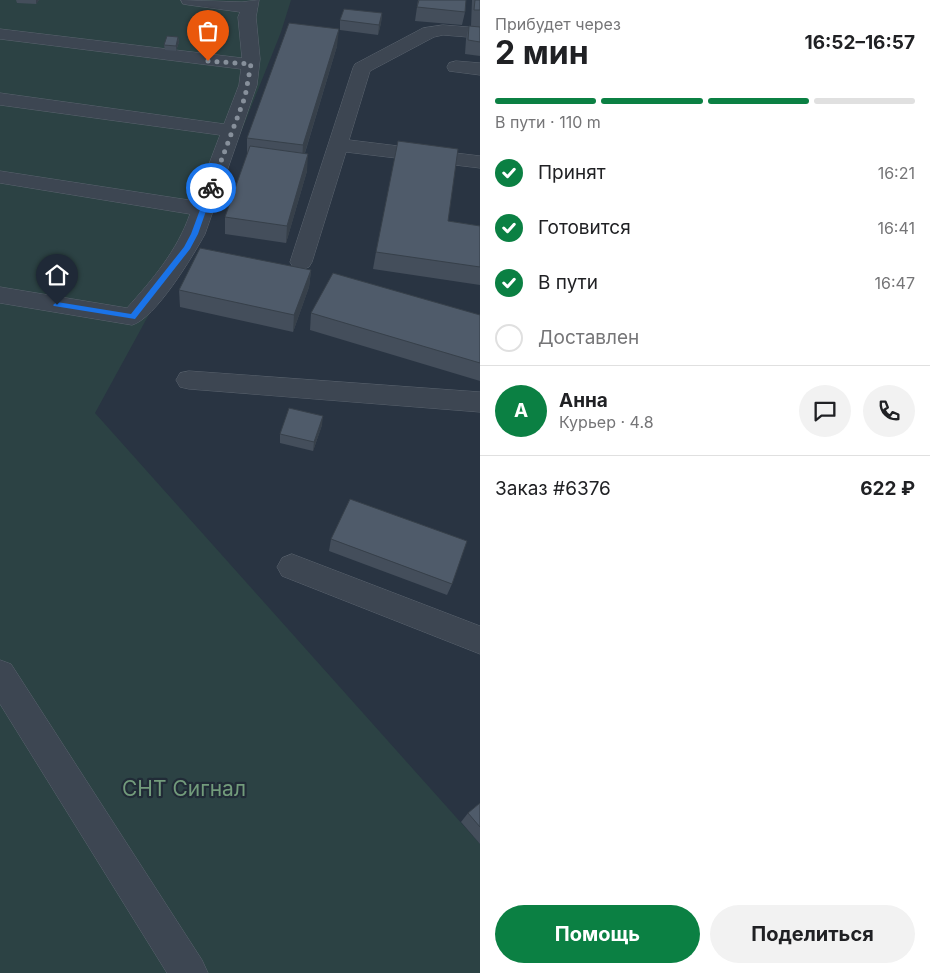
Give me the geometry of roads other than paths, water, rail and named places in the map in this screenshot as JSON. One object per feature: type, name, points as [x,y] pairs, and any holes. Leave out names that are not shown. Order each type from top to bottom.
[{"type":"lane","points":[[0,295],[132,317],[186,249],[194,234],[232,131],[248,85],[251,64],[247,17],[250,3],[229,6],[189,0]]},
{"type":"lane","points":[[301,262],[362,68],[430,32],[444,30],[480,33]]},
{"type":"lane","points":[[0,34],[226,63],[251,64]]},
{"type":"lane","points":[[456,67],[480,69]]},
{"type":"lane","points":[[0,99],[232,131]]},
{"type":"lane","points":[[338,145],[480,162]]},
{"type":"lane","points":[[0,177],[203,209]]},
{"type":"lane","points":[[190,380],[480,402]]},
{"type":"lane","points":[[292,567],[480,640]]},
{"type":"lane","points":[[0,675],[188,973]]},
{"type":"park label","name":"СНТ Сигнал","points":[[184,789]]}]
